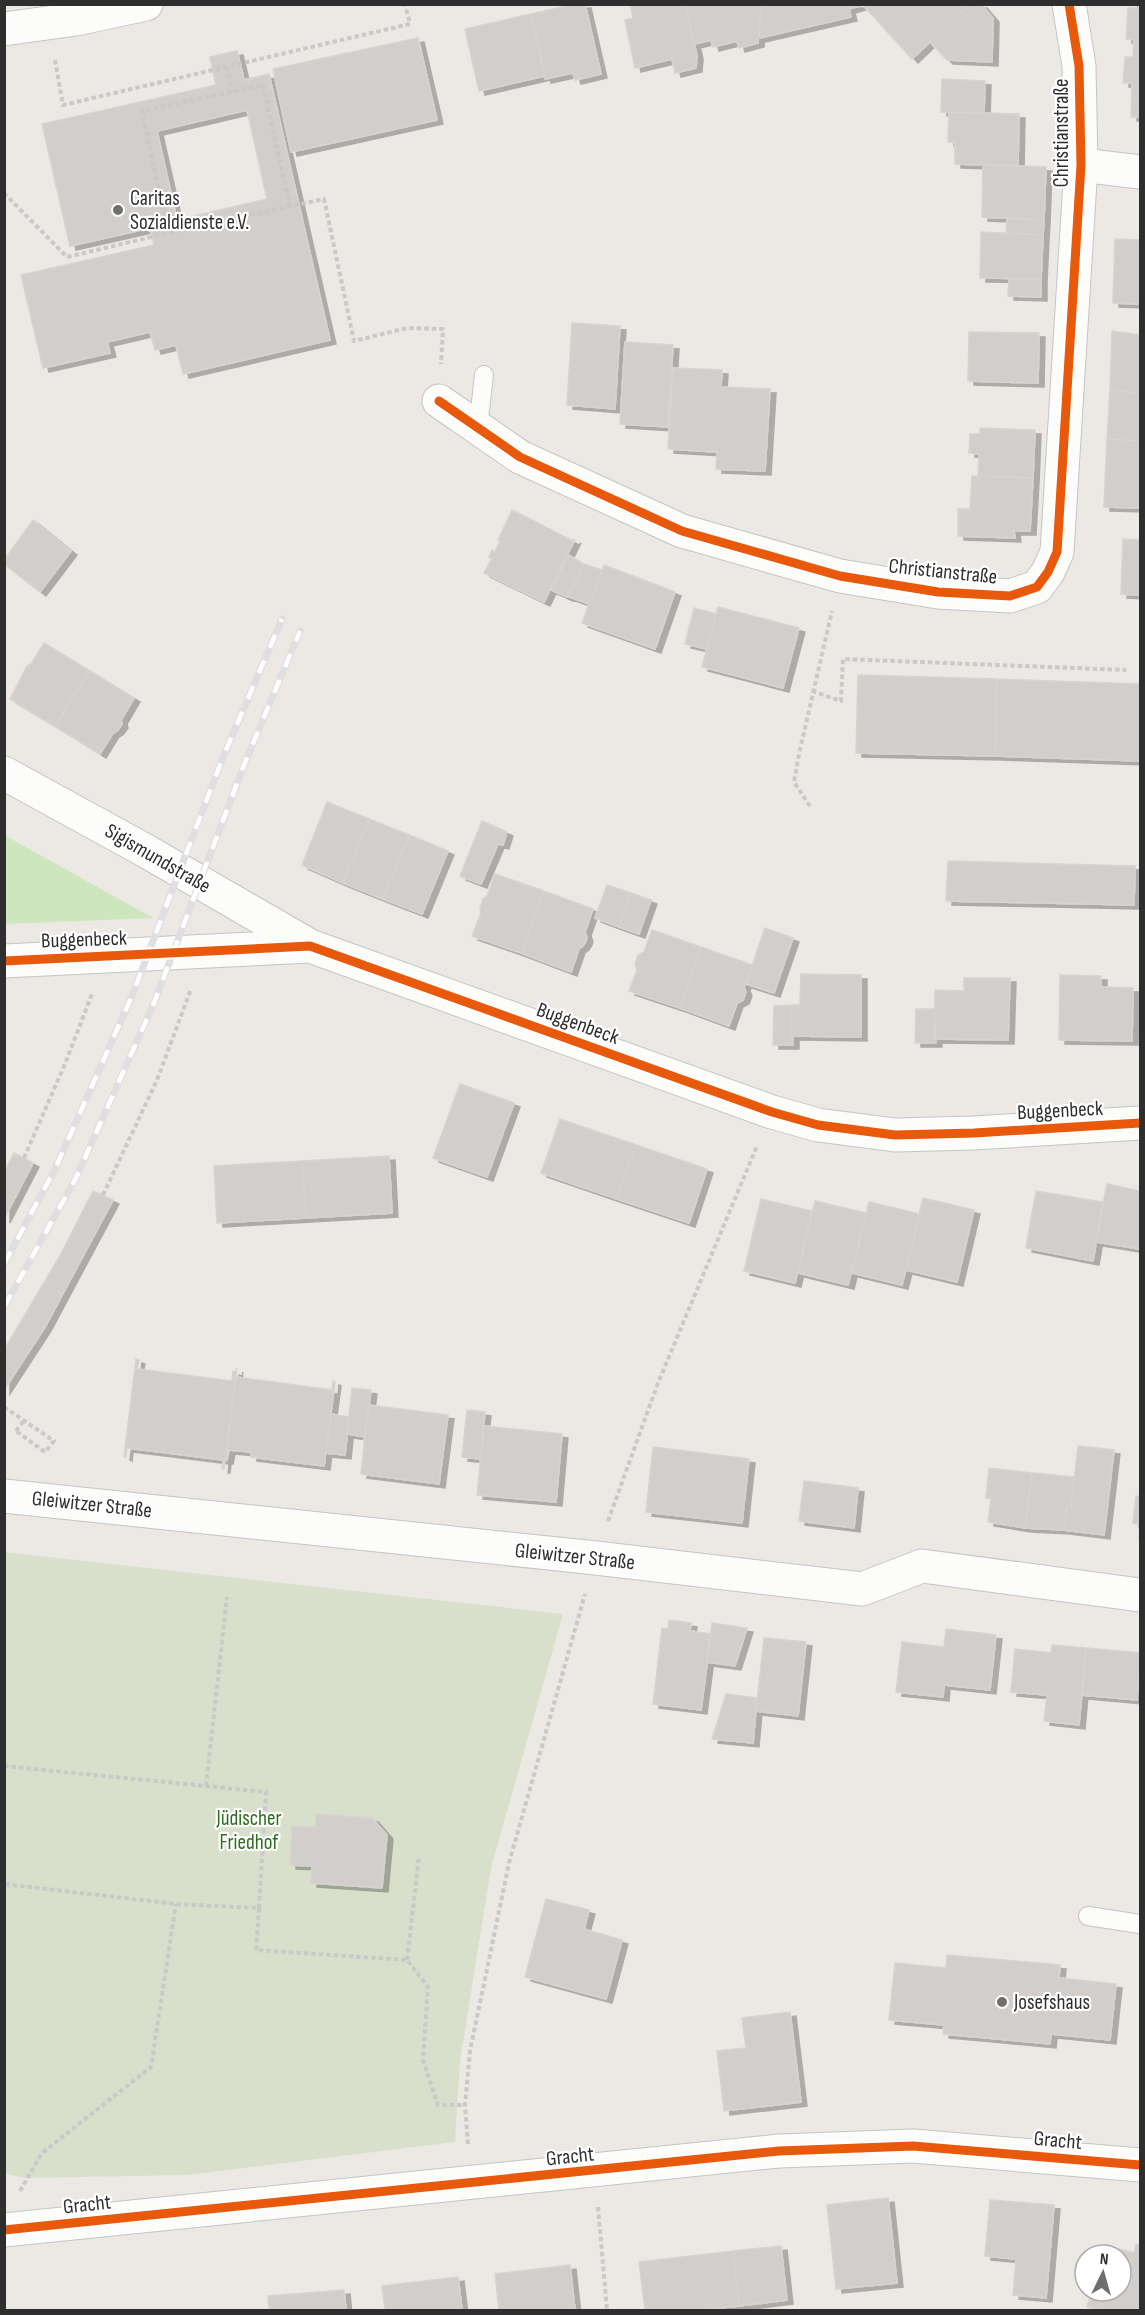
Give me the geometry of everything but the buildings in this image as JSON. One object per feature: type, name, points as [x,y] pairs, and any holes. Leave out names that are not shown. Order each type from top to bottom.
[{"type":"street","points":[[4,30],[146,4]]},
{"type":"street","name":"Christianstraße","points":[[439,401],[520,457],[682,531],[840,576],[938,592],[1010,596],[1037,587],[1048,572],[1057,552],[1081,165],[1079,66],[1069,4]]},
{"type":"street","points":[[1081,165],[1140,172]]},
{"type":"street","name":"Sigismundstraße","points":[[4,773],[146,851],[310,946]]},
{"type":"street","name":"Buggenbeck","points":[[4,961],[310,946],[772,1112],[818,1125],[895,1135],[974,1133],[1140,1123]]},
{"type":"street","name":"Gleiwitzer Straße","points":[[4,1496],[596,1558],[862,1589],[922,1566],[1140,1595]]},
{"type":"street","name":"Gracht","points":[[4,2230],[779,2151],[913,2146],[1140,2165]]},
{"type":"lane","points":[[478,428],[483,375]]},
{"type":"lane","points":[[1088,1916],[1140,1924]]},
{"type":"path","points":[[49,23],[63,105],[410,24],[405,4]]},
{"type":"path","points":[[227,66],[232,91]]},
{"type":"path","points":[[168,233],[142,111],[232,91],[263,85],[290,207]]},
{"type":"path","points":[[4,193],[67,257],[324,199],[354,341],[407,328],[443,329],[439,401]]},
{"type":"path","points":[[810,806],[794,782],[812,691],[829,628]]},
{"type":"path","points":[[812,691],[841,701],[843,660],[1126,670]]},
{"type":"path","points":[[103,1195],[157,1080],[205,952]]},
{"type":"path","points":[[24,1158],[65,1064],[106,957]]},
{"type":"path","points":[[468,2147],[465,2105],[470,2051],[509,1863],[596,1558],[658,1383],[772,1112]]},
{"type":"path","points":[[4,1407],[22,1418],[30,1424],[54,1441],[45,1452],[16,1431],[20,1425],[25,1419],[56,1440],[45,1456]]},
{"type":"path","points":[[206,1786],[227,1597]]},
{"type":"path","points":[[4,1766],[266,1792],[256,1950],[407,1960]]},
{"type":"path","points":[[419,1856],[407,1960],[428,1987],[423,2060],[438,2104],[465,2105]]},
{"type":"path","points":[[4,1884],[176,1904],[259,1908]]},
{"type":"path","points":[[16,2199],[42,2153],[151,2067],[176,1904]]},
{"type":"path","points":[[595,2171],[607,2310]]},
{"type":"green space","points":[[5,826],[6,836],[153,918],[6,924]]},
{"type":"green space","name":"Jüdischer Friedhof","points":[[4,1552],[563,1614],[491,1868],[460,2061],[455,2142],[188,2175],[26,2178],[5,2174]]},
{"type":"railway","points":[[4,1264],[55,1169],[132,996],[223,757],[282,619]]},
{"type":"railway","points":[[4,1307],[76,1178],[154,1003],[244,765],[300,631]]},
{"type":"cycle path","points":[[439,401],[520,457],[682,531],[840,576],[938,592],[1010,596],[1037,587],[1048,572],[1057,552],[1081,165],[1079,66],[1069,4]]},
{"type":"cycle path","points":[[4,961],[310,946],[772,1112],[818,1125],[895,1135],[974,1133],[1140,1123]]},
{"type":"cycle path","points":[[4,2230],[779,2151],[913,2146],[1140,2165]]},
{"type":"place","name":"Caritas Sozialdienste e.V.","points":[[118,210]]},
{"type":"place","name":"Josefshaus","points":[[1002,2002]]}]
